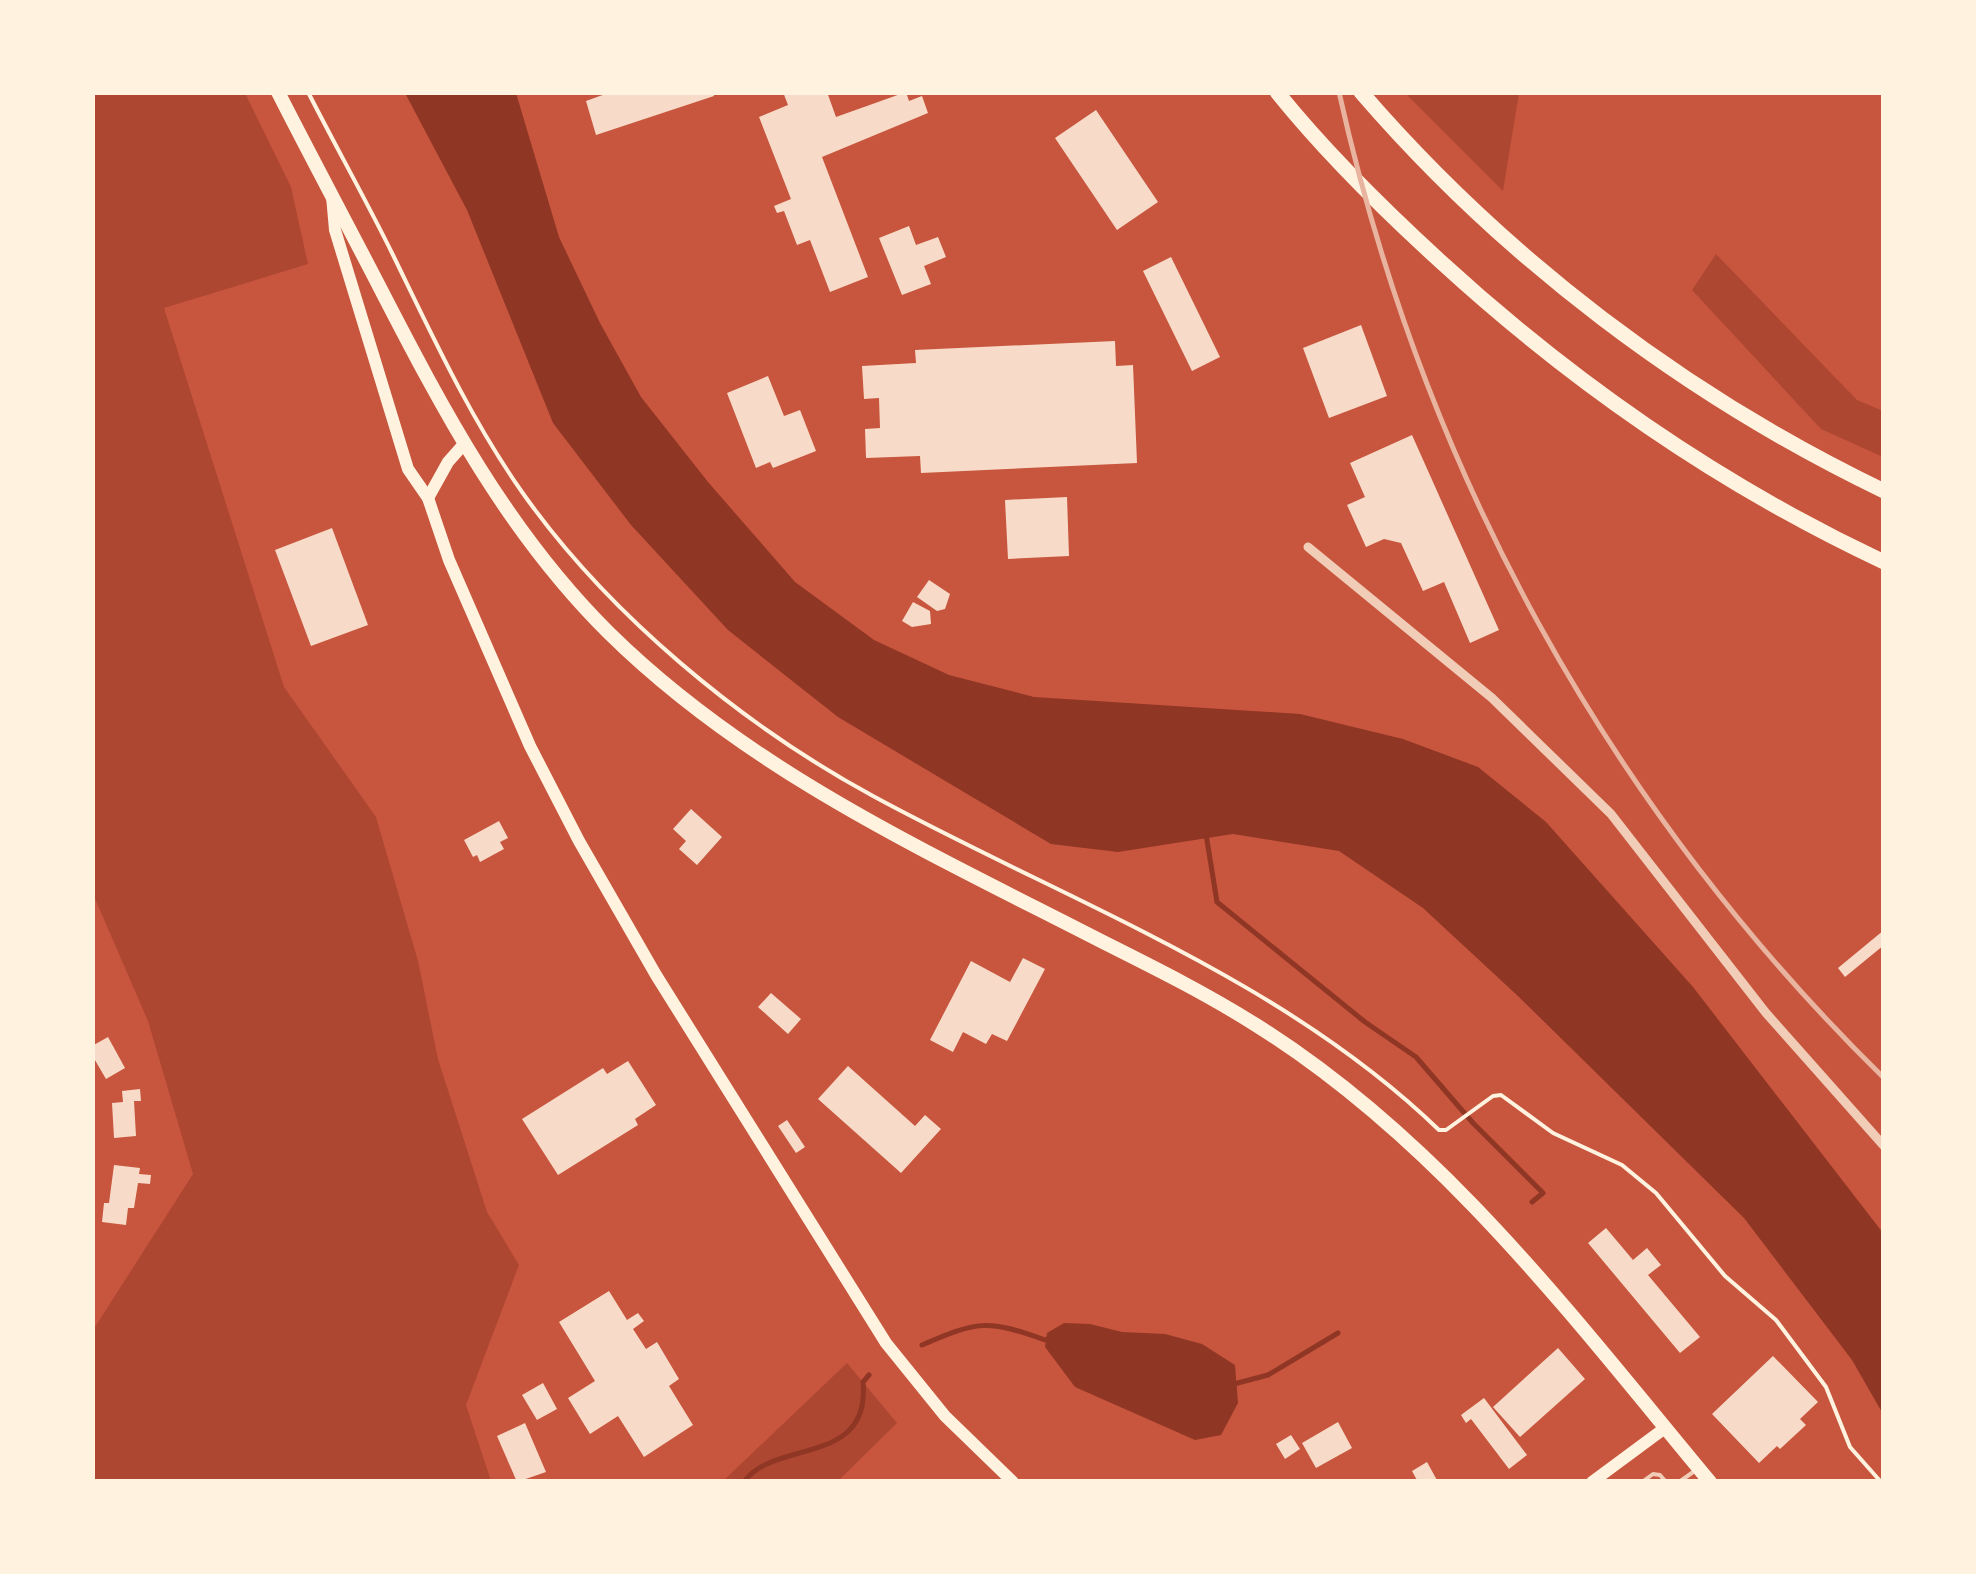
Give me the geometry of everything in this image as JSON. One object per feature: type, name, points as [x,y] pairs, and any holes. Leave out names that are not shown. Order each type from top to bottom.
[{"type":"highway","points":[[1276,92],[1348,173],[1520,332],[1624,412],[1748,492],[1884,562]]},
{"type":"highway","points":[[1361,92],[1467,203],[1570,292],[1712,396],[1884,491]]},
{"type":"main road","points":[[278,92],[464,444],[509,516],[591,614],[656,676],[722,728],[816,791],[892,835],[1232,1010],[1372,1107],[1484,1216],[1710,1482]]},
{"type":"main road","points":[[332,196],[334,223],[408,469],[428,498],[449,560],[522,728],[579,841],[656,976],[886,1343],[945,1416],[1013,1482]]},
{"type":"main road","points":[[428,498],[448,462],[464,444]]},
{"type":"main road","points":[[1592,1482],[1665,1428]]},
{"type":"street","points":[[1308,546],[1492,698],[1611,814],[1766,1012],[1884,1146]]},
{"type":"lane","points":[[1679,1482],[1698,1468]]},
{"type":"lane","points":[[1642,1482],[1652,1474],[1660,1475],[1666,1482]]},
{"type":"path","points":[[308,92],[498,456],[571,554],[646,630],[728,700],[821,766],[1239,986],[1348,1055],[1439,1130],[1497,1094],[1505,1096],[1553,1134],[1612,1160],[1648,1184],[1724,1276],[1776,1320],[1831,1395],[1850,1447],[1880,1482]]},
{"type":"shaded area","points":[[93,92],[245,93],[291,187],[308,264],[164,308],[284,687],[376,817],[418,961],[438,1059],[487,1212],[519,1265],[466,1405],[491,1481],[93,1481],[93,1330],[193,1174],[148,1021],[93,894]]},
{"type":"shaded area","points":[[405,93],[516,93],[559,237],[641,397],[795,582],[874,640],[949,675],[1034,697],[1300,714],[1403,739],[1478,767],[1546,822],[1693,987],[1883,1233],[1883,1414],[1852,1360],[1744,1218],[1423,908],[1339,851],[1233,834],[1118,852],[1051,844],[838,717],[728,630],[631,525],[553,423],[467,210]]},
{"type":"shaded area","points":[[1405,93],[1519,93],[1503,191]]},
{"type":"shaded area","points":[[1716,254],[1857,400],[1883,411],[1883,457],[1821,429],[1692,290]]},
{"type":"shaded area","points":[[1064,1323],[1165,1334],[1202,1344],[1235,1365],[1238,1403],[1221,1435],[1195,1440],[1075,1387],[1045,1347],[1047,1333]]},
{"type":"shaded area","points":[[847,1363],[897,1423],[838,1481],[723,1481]]},
{"type":"building","points":[[611,92],[713,92],[714,96],[596,135],[586,101]]},
{"type":"building","points":[[783,92],[827,92],[836,117],[906,92],[909,101],[922,96],[928,113],[822,157],[868,277],[830,292],[810,240],[797,245],[784,211],[777,213],[774,206],[791,199],[759,117],[788,105]]},
{"type":"building","points":[[1096,110],[1158,202],[1117,230],[1055,138]]},
{"type":"building","points":[[909,226],[916,245],[938,237],[946,257],[924,266],[931,284],[902,295],[879,238]]},
{"type":"building","points":[[1171,257],[1220,357],[1192,371],[1143,271]]},
{"type":"building","points":[[1361,325],[1387,396],[1329,418],[1303,348]]},
{"type":"building","points":[[1115,341],[1116,366],[1133,365],[1137,463],[921,473],[920,456],[866,458],[865,429],[880,428],[879,398],[864,399],[862,366],[916,363],[915,350]]},
{"type":"building","points":[[768,376],[784,416],[800,410],[816,451],[773,468],[770,462],[756,468],[727,393]]},
{"type":"building","points":[[1412,435],[1499,630],[1470,643],[1444,582],[1423,591],[1401,543],[1384,539],[1366,547],[1347,505],[1365,497],[1350,463]]},
{"type":"building","points":[[1067,497],[1069,556],[1008,559],[1005,500]]},
{"type":"building","points":[[332,528],[368,625],[311,646],[275,550]]},
{"type":"building","points":[[929,580],[950,594],[945,609],[937,611],[917,597]]},
{"type":"building","points":[[913,602],[930,611],[931,624],[912,627],[902,621]]},
{"type":"building","points":[[691,809],[722,837],[697,865],[679,849],[686,841],[673,829]]},
{"type":"building","points":[[499,821],[508,838],[500,842],[504,849],[480,862],[464,840]]},
{"type":"building","points":[[1884,930],[1884,945],[1845,977],[1838,968]]},
{"type":"building","points":[[1023,958],[1045,969],[1007,1041],[992,1034],[986,1044],[963,1032],[953,1052],[930,1040],[971,961],[1010,982]]},
{"type":"building","points":[[771,993],[801,1019],[788,1034],[758,1007]]},
{"type":"building","points":[[108,1037],[125,1068],[106,1079],[92,1055],[92,1046]]},
{"type":"building","points":[[628,1061],[656,1105],[635,1119],[638,1125],[558,1175],[522,1119],[603,1068],[607,1074]]},
{"type":"building","points":[[848,1066],[915,1126],[925,1115],[941,1129],[901,1173],[818,1099]]},
{"type":"building","points":[[140,1089],[141,1101],[134,1101],[136,1136],[114,1138],[112,1103],[123,1102],[122,1091]]},
{"type":"building","points":[[787,1120],[805,1147],[796,1153],[778,1126]]},
{"type":"building","points":[[114,1165],[140,1168],[139,1174],[151,1175],[150,1184],[138,1183],[134,1208],[128,1208],[126,1225],[102,1222]]},
{"type":"building","points":[[1606,1228],[1633,1260],[1647,1248],[1661,1265],[1648,1275],[1700,1337],[1680,1353],[1588,1243]]},
{"type":"building","points":[[609,1291],[627,1320],[638,1313],[644,1321],[633,1329],[646,1349],[657,1342],[679,1379],[669,1386],[693,1425],[644,1457],[618,1416],[590,1434],[568,1398],[595,1381],[559,1322]]},
{"type":"building","points":[[1558,1348],[1585,1379],[1520,1437],[1493,1407]]},
{"type":"building","points":[[1773,1356],[1818,1402],[1800,1419],[1806,1425],[1759,1463],[1712,1414]]},
{"type":"building","points":[[543,1383],[557,1409],[537,1420],[522,1395]]},
{"type":"building","points":[[1484,1398],[1527,1455],[1509,1469],[1471,1419],[1466,1423],[1461,1415]]},
{"type":"building","points":[[1338,1422],[1352,1448],[1316,1468],[1302,1443]]},
{"type":"building","points":[[525,1423],[546,1472],[517,1482],[497,1436]]},
{"type":"building","points":[[1291,1435],[1300,1449],[1285,1459],[1276,1444]]},
{"type":"building","points":[[1427,1462],[1438,1482],[1418,1482],[1412,1471]]},
{"type":"waterway","points":[[1206,834],[1217,902],[1365,1022],[1416,1057],[1473,1123],[1543,1193],[1532,1202]]},
{"type":"waterway","points":[[922,1345],[982,1326],[1045,1340],[1052,1337]]},
{"type":"waterway","points":[[1234,1384],[1268,1375],[1338,1333]]},
{"type":"waterway","points":[[744,1482],[776,1460],[837,1440],[852,1427],[861,1409],[863,1382],[869,1375]]},
{"type":"railway","points":[[1339,92],[1375,232],[1421,367],[1476,499],[1540,625],[1612,747],[1694,863],[1785,973],[1884,1078]]}]
